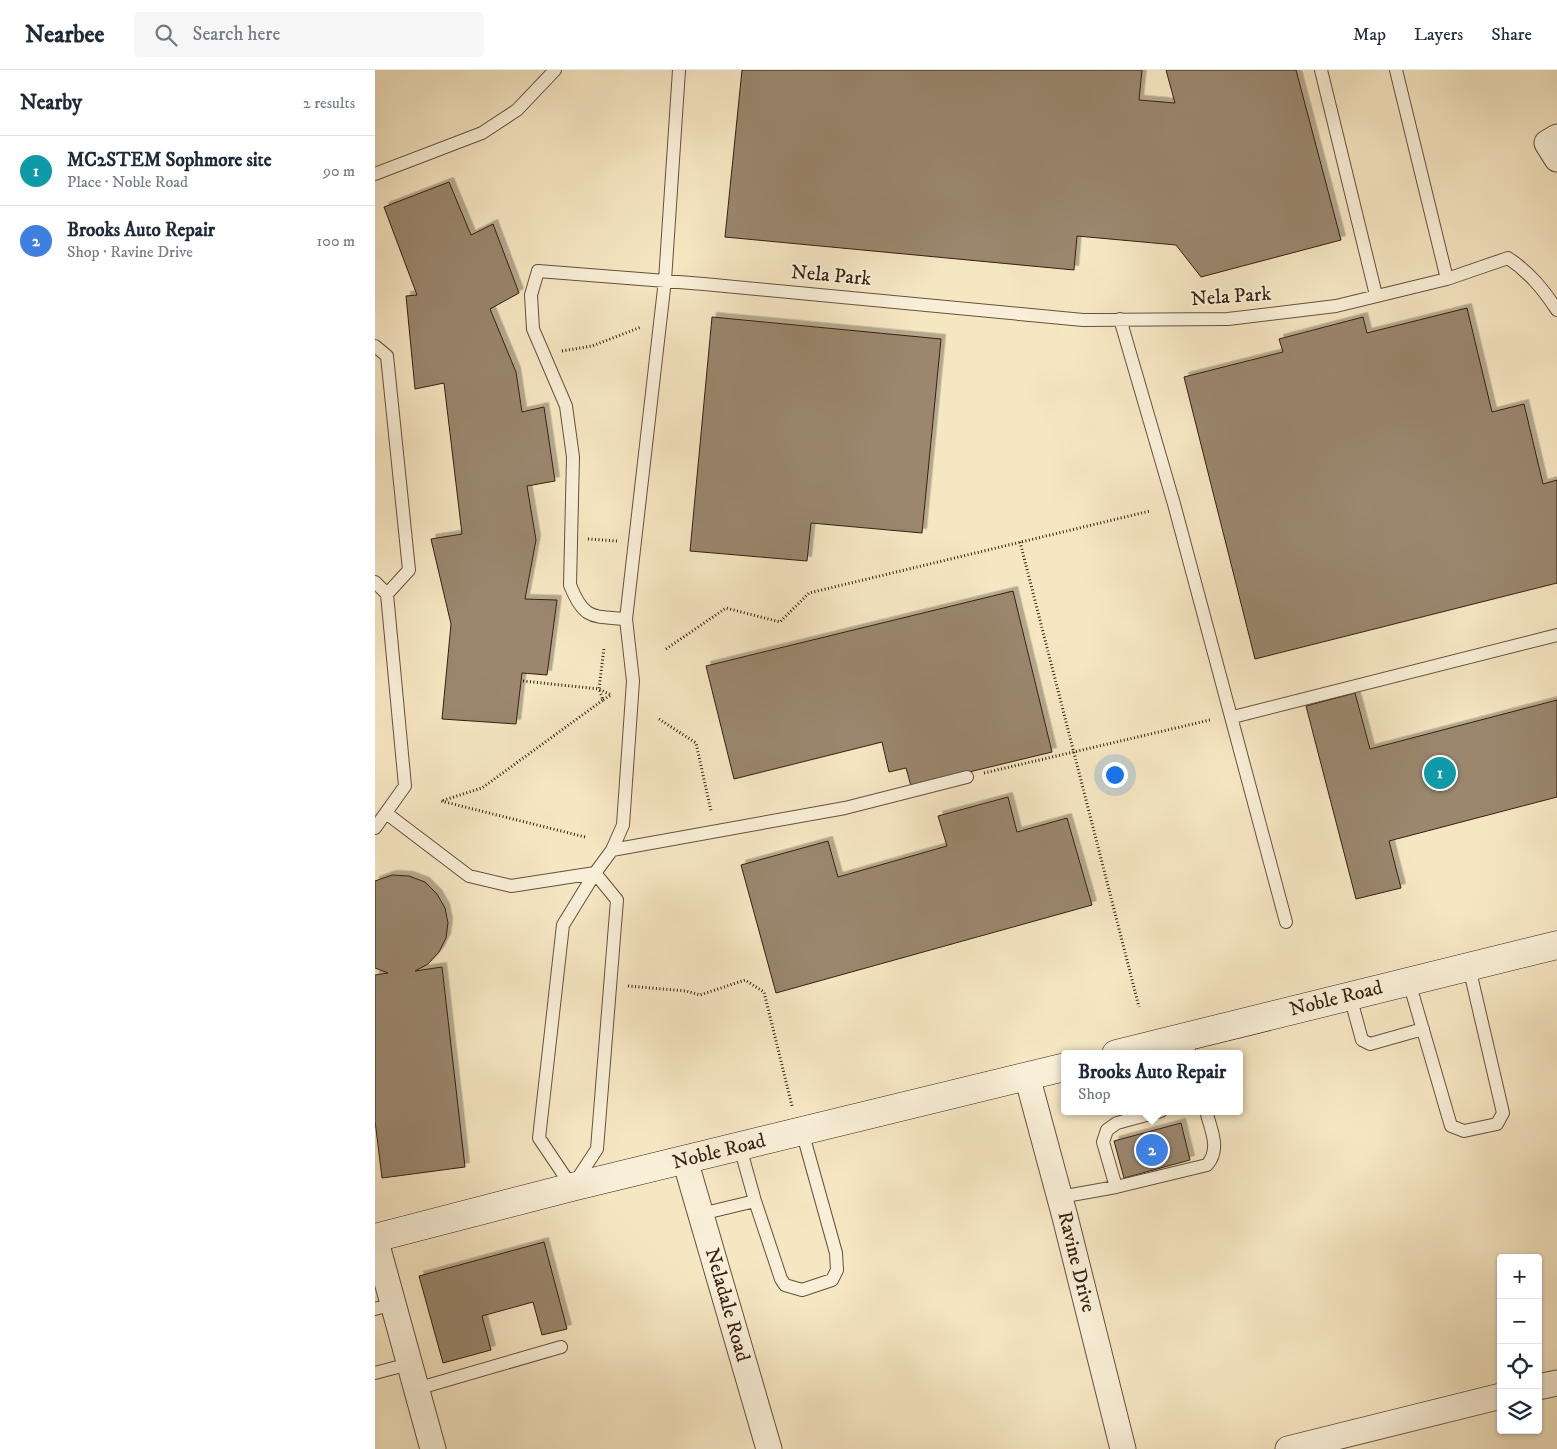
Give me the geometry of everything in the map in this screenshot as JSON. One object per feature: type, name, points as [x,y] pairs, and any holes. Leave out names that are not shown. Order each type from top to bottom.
[{"type":"main road","name":"Noble Road","points":[[1148,1050],[1188,1045],[1350,996],[1557,945]]},
{"type":"main road","name":"Noble Road","points":[[375,1238],[572,1187],[1061,1068]]},
{"type":"street","name":"Ravine Drive","points":[[1027,1076],[1060,1197],[1123,1449]]},
{"type":"street","name":"Neladale Road","points":[[685,1160],[769,1449]]},
{"type":"street","points":[[375,1238],[384,1307],[409,1364],[433,1449]]},
{"type":"street","points":[[1542,1386],[1557,1383]]},
{"type":"street","points":[[1288,1449],[1497,1397]]},
{"type":"lane","points":[[375,174],[482,132],[517,110],[555,70]]},
{"type":"lane","points":[[595,873],[617,900],[597,1149],[572,1187],[539,1138],[563,925],[595,873],[612,850],[623,826],[633,681],[626,619],[665,280],[679,70]]},
{"type":"lane","points":[[1321,70],[1376,295]]},
{"type":"lane","points":[[1396,70],[1447,280]]},
{"type":"lane","name":"Nela Park","points":[[626,619],[591,616],[577,603],[570,585],[573,457],[566,406],[533,329],[531,295],[538,272],[665,280],[1083,320],[1228,319],[1336,306],[1376,295],[1447,280],[1508,258],[1543,289],[1557,310]]},
{"type":"lane","points":[[1120,319],[1157,441],[1233,717],[1286,922]]},
{"type":"lane","points":[[375,346],[387,356],[409,570],[387,594]]},
{"type":"lane","points":[[375,582],[387,594],[405,786],[375,828]]},
{"type":"lane","points":[[1233,717],[1557,635]]},
{"type":"lane","points":[[612,850],[845,808],[967,777]]},
{"type":"lane","points":[[386,813],[469,876],[511,886],[595,873]]},
{"type":"lane","points":[[1409,982],[1451,1126],[1464,1131],[1497,1124],[1503,1113],[1469,967]]},
{"type":"lane","points":[[1350,996],[1362,1040],[1370,1044],[1423,1029]]},
{"type":"lane","points":[[1116,1187],[1103,1142],[1107,1130],[1117,1123],[1146,1115]]},
{"type":"lane","points":[[1060,1197],[1116,1187],[1207,1165],[1216,1149],[1207,1115]]},
{"type":"lane","points":[[740,1147],[755,1201],[781,1278],[785,1285],[802,1290],[832,1280],[837,1270],[836,1252],[802,1131]]},
{"type":"lane","points":[[701,1214],[755,1201]]},
{"type":"lane","points":[[416,1389],[561,1347]]},
{"type":"lane","points":[[375,1373],[409,1364]]},
{"type":"path","points":[[561,351],[592,346],[641,327]]},
{"type":"path","points":[[666,649],[726,608],[780,622],[809,593],[1150,511]]},
{"type":"path","points":[[585,539],[618,541]]},
{"type":"path","points":[[1021,542],[1139,1007]]},
{"type":"path","points":[[603,700],[599,688],[604,648]]},
{"type":"path","points":[[523,681],[599,688],[611,695],[483,788],[441,801],[585,837]]},
{"type":"path","points":[[659,719],[696,743],[711,811]]},
{"type":"path","points":[[967,777],[1210,720]]},
{"type":"path","points":[[627,986],[700,994],[745,980],[764,992],[792,1106]]},
{"type":"building","points":[[742,70],[1142,70],[1139,100],[1175,103],[1166,70],[1296,70],[1341,240],[1201,277],[1176,245],[1077,236],[1074,270],[725,237]]},
{"type":"building","points":[[449,182],[471,235],[493,224],[519,293],[490,309],[516,372],[522,412],[544,407],[555,481],[527,486],[536,540],[525,599],[557,600],[547,675],[522,673],[516,724],[442,719],[451,624],[431,539],[462,534],[444,383],[415,389],[406,296],[417,295],[384,207]]},
{"type":"building","points":[[1467,308],[1492,412],[1524,404],[1543,484],[1557,480],[1557,583],[1255,659],[1184,377],[1283,352],[1279,339],[1363,317],[1367,333]]},
{"type":"building","points":[[712,317],[941,339],[922,533],[811,523],[807,561],[690,551]]},
{"type":"building","points":[[1013,591],[1052,752],[911,786],[906,768],[889,772],[882,742],[734,779],[706,666]]},
{"type":"building","points":[[1355,693],[1370,749],[1557,700],[1557,797],[1389,841],[1401,888],[1356,899],[1306,706]]},
{"type":"building","points":[[1008,797],[1017,832],[1067,818],[1092,905],[776,993],[741,865],[828,841],[838,877],[947,846],[938,816]]},
{"type":"building","points":[[392,875],[409,876],[425,882],[437,894],[445,908],[448,923],[446,938],[439,952],[428,964],[415,971],[442,967],[465,1167],[382,1178],[375,1121],[375,975],[388,973],[375,968],[375,881]]},
{"type":"building","points":[[1181,1123],[1190,1160],[1124,1178],[1114,1141]]},
{"type":"building","points":[[544,1242],[567,1329],[542,1335],[533,1302],[482,1316],[491,1350],[443,1363],[419,1276]]},
{"type":"place","name":"MC2STEM Sophmore site","points":[[1440,773]]},
{"type":"place","name":"Brooks Auto Repair","points":[[1152,1150]]}]
